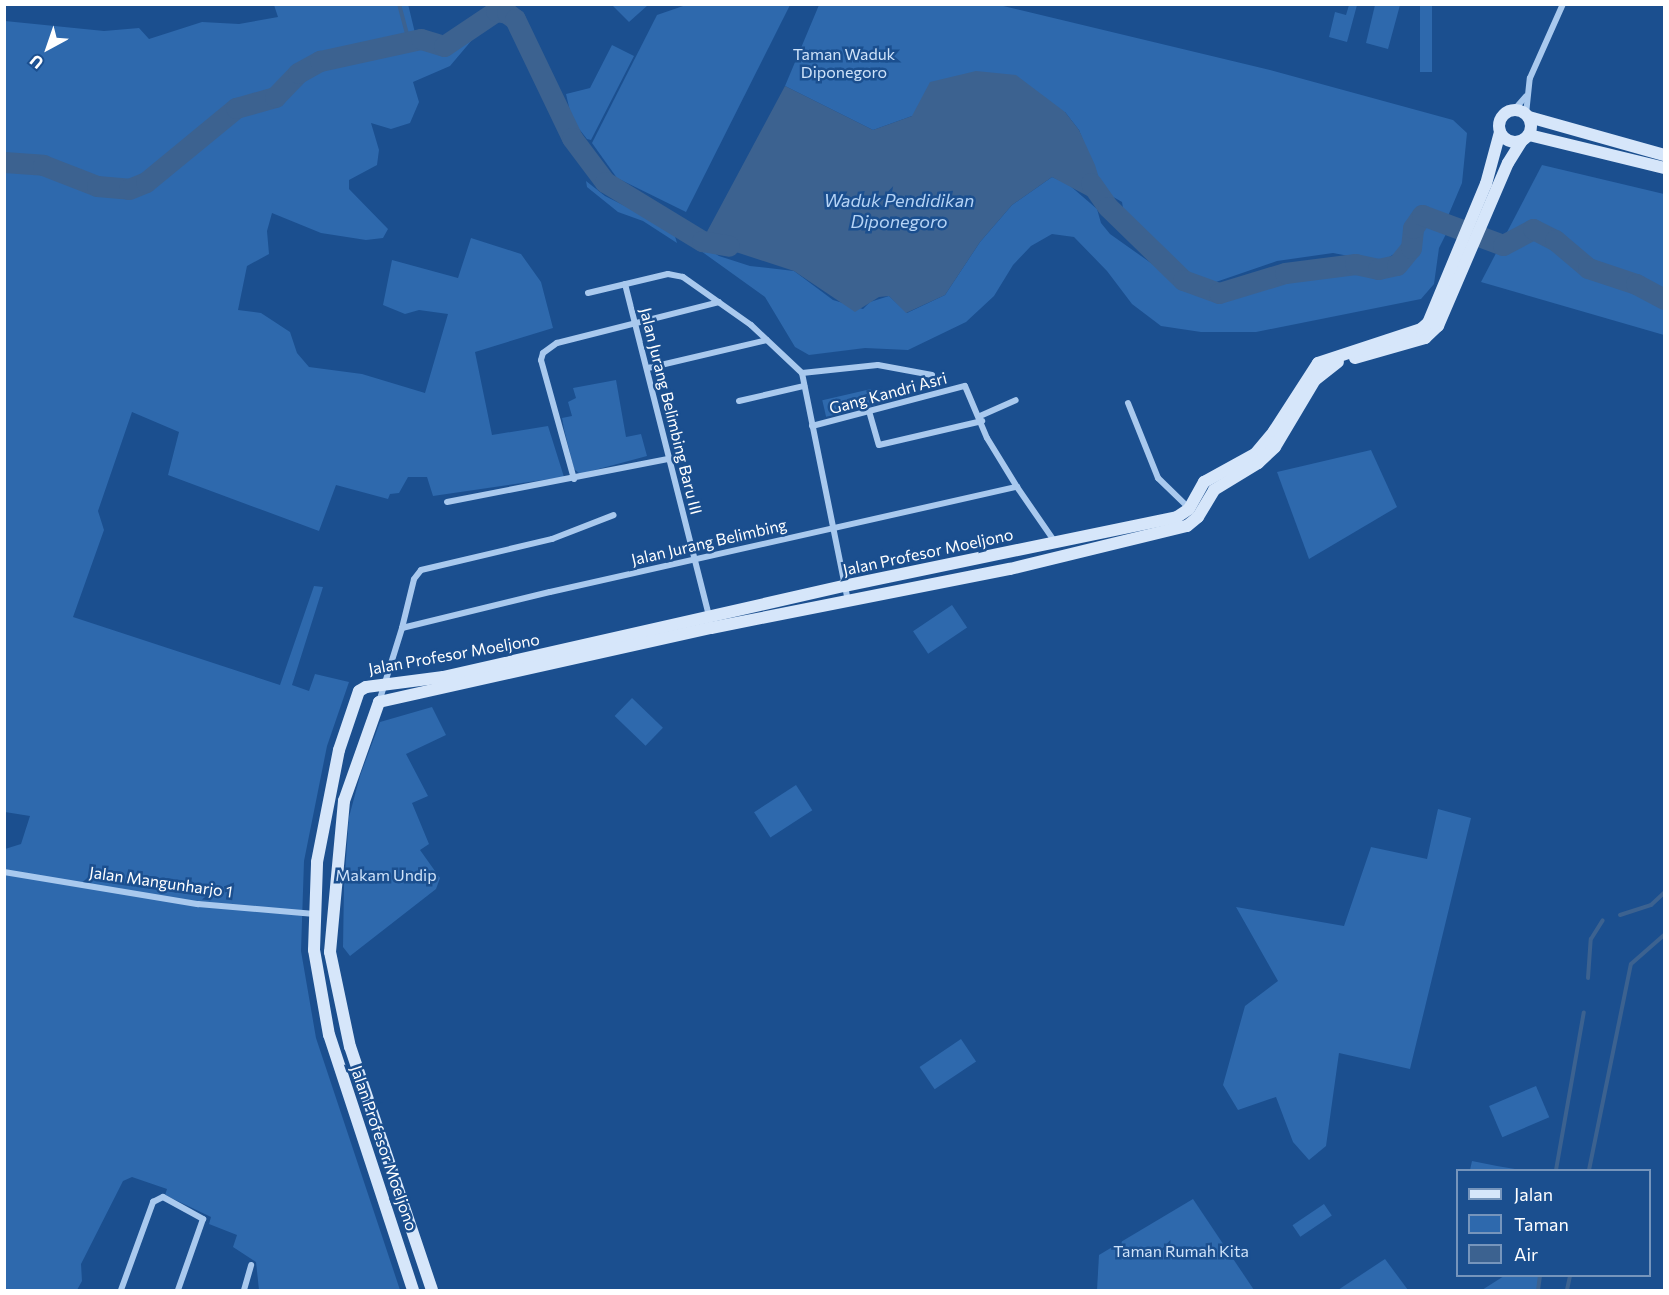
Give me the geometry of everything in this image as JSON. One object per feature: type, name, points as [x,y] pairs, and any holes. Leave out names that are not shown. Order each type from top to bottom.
[{"type":"street","points":[[1446,296],[1500,182],[1525,138],[1523,114],[1530,78],[1563,4]]},
{"type":"street","points":[[1523,114],[1527,95]]},
{"type":"street","points":[[379,702],[711,628],[1010,569],[1187,526],[1194,513],[1214,490],[1256,458],[1318,363],[1421,329],[1438,316],[1486,184],[1502,117],[1523,114],[1665,155]]},
{"type":"street","points":[[1500,132],[1509,141],[1525,138],[1665,168]]},
{"type":"street","points":[[588,292],[674,274],[751,325],[802,373],[831,529],[848,602]]},
{"type":"street","name":"Jalan Jurang Belimbing Baru III","points":[[625,284],[709,615]]},
{"type":"street","points":[[574,479],[541,360],[543,353],[565,341],[637,326],[719,302]]},
{"type":"street","points":[[648,368],[767,340]]},
{"type":"street","points":[[802,373],[878,365],[932,375]]},
{"type":"street","points":[[739,401],[804,386]]},
{"type":"street","name":"Gang Kandri Asri","points":[[812,426],[965,386],[981,418],[987,438],[1017,487]]},
{"type":"street","points":[[869,411],[879,445],[981,418],[1016,400]]},
{"type":"street","points":[[1128,403],[1158,478],[1194,513]]},
{"type":"street","points":[[447,502],[668,459]]},
{"type":"street","points":[[1017,487],[1055,543]]},
{"type":"street","name":"Jalan Jurang Belimbing","points":[[402,628],[694,559],[1017,487]]},
{"type":"street","name":"Jalan Profesor Moeljono","points":[[413,1290],[329,1035],[314,950],[317,862],[347,723],[359,691],[381,685],[443,677],[709,615],[1194,513]]},
{"type":"street","points":[[432,1290],[351,1047],[330,952],[344,801],[379,702],[381,685],[402,628],[414,579],[421,570],[552,539],[614,515]]},
{"type":"street","name":"Jalan Mangunharjo 1","points":[[4,872],[198,904],[315,914]]},
{"type":"street","points":[[121,1290],[153,1202],[163,1197],[203,1219],[178,1290]]},
{"type":"street","points":[[244,1290],[250,1265]]},
{"type":"green space","points":[[408,4],[415,33],[442,41],[456,31],[472,40],[450,66],[413,82],[419,102],[410,123],[391,129],[371,123],[379,150],[377,165],[349,180],[349,189],[388,229],[383,238],[366,240],[321,233],[272,213],[267,231],[269,254],[247,266],[238,310],[261,313],[290,332],[297,353],[309,367],[362,374],[425,393],[448,314],[419,310],[405,314],[383,305],[392,260],[458,278],[471,238],[521,254],[541,282],[553,328],[475,352],[492,435],[548,426],[564,477],[433,496],[427,477],[408,477],[399,493],[390,494],[388,499],[336,485],[319,531],[168,475],[179,432],[132,412],[98,511],[104,530],[73,617],[280,685],[314,586],[323,587],[292,685],[309,691],[315,674],[349,682],[327,746],[304,861],[301,951],[316,1038],[400,1290],[259,1290],[256,1262],[233,1247],[237,1235],[209,1224],[211,1217],[165,1195],[167,1189],[132,1177],[123,1181],[81,1264],[82,1281],[77,1290],[5,1290],[5,849],[21,844],[30,816],[5,812],[5,21],[104,31],[139,28],[149,39],[202,22],[239,24],[278,17],[274,5]]},
{"type":"green space","points":[[612,5],[648,5],[629,22]]},
{"type":"green space","points":[[686,5],[790,5],[686,212],[617,178],[592,143],[657,15]]},
{"type":"green space","name":"Taman Waduk Diponegoro","points":[[819,5],[999,5],[1270,70],[1453,120],[1467,133],[1462,183],[1448,216],[1420,207],[1407,228],[1404,248],[1381,262],[1333,253],[1277,261],[1213,283],[1195,279],[1151,245],[1124,214],[1122,202],[1103,191],[1079,130],[1065,112],[912,116],[873,130],[785,86]]},
{"type":"green space","points":[[1349,5],[1357,5],[1347,42],[1329,37],[1335,12],[1346,15]]},
{"type":"green space","points":[[1375,5],[1400,5],[1388,49],[1366,43]]},
{"type":"green space","points":[[1420,5],[1432,5],[1432,72],[1420,72]]},
{"type":"green space","points":[[612,45],[634,56],[591,140],[587,139],[572,120],[566,94],[590,88]]},
{"type":"green space","points":[[1542,165],[1664,194],[1664,335],[1481,282]]},
{"type":"green space","points":[[1052,177],[1068,184],[1097,209],[1101,223],[1110,234],[1182,285],[1220,302],[1283,279],[1352,273],[1376,275],[1398,270],[1418,244],[1423,224],[1448,230],[1439,248],[1434,284],[1421,299],[1256,332],[1201,332],[1161,326],[1132,304],[1107,271],[1074,237],[1052,234],[1031,246],[1013,265],[994,296],[966,322],[908,350],[865,348],[809,355],[795,347],[765,297],[687,241],[689,237],[719,256],[750,266],[794,271],[833,300],[863,309],[870,302],[889,296],[907,313],[945,295],[980,242],[1012,205]]},
{"type":"green space","points":[[586,181],[605,196],[673,230],[677,243],[643,221],[618,212],[587,187]]},
{"type":"green space","points":[[616,380],[626,437],[641,434],[647,456],[580,474],[574,469],[562,418],[572,416],[568,402],[576,398],[573,388]]},
{"type":"green space","points":[[871,389],[875,406],[826,417],[822,400]]},
{"type":"green space","points":[[1371,450],[1397,507],[1309,559],[1277,472]]},
{"type":"green space","points":[[952,605],[967,627],[928,654],[913,631]]},
{"type":"green space","points":[[632,698],[663,728],[646,746],[615,716]]},
{"type":"green space","name":"Makam Undip","points":[[432,707],[446,735],[406,754],[428,796],[412,803],[429,844],[420,850],[440,878],[436,889],[350,956],[343,947],[344,886],[349,817],[360,776],[380,722]]},
{"type":"green space","points":[[796,785],[812,810],[770,837],[754,812]]},
{"type":"green space","points":[[1438,809],[1471,818],[1410,1069],[1339,1053],[1326,1146],[1309,1160],[1293,1142],[1276,1097],[1238,1110],[1223,1085],[1245,1006],[1278,981],[1236,907],[1344,926],[1371,847],[1427,859]]},
{"type":"green space","points":[[961,1039],[976,1061],[935,1089],[920,1067]]},
{"type":"green space","points":[[1536,1086],[1549,1117],[1502,1137],[1489,1106]]},
{"type":"green space","points":[[1472,1161],[1515,1169],[1470,1169]]},
{"type":"green space","name":"Taman Rumah Kita","points":[[1193,1199],[1254,1290],[1097,1290],[1099,1255]]},
{"type":"green space","points":[[1324,1204],[1332,1216],[1300,1237],[1292,1225]]},
{"type":"green space","points":[[1385,1259],[1408,1290],[1338,1290]]},
{"type":"green space","points":[[1502,1277],[1540,1277],[1538,1290],[1482,1290]]},
{"type":"water","name":"Waduk Pendidikan Diponegoro","points":[[976,71],[1016,75],[1065,112],[1079,130],[1095,165],[1108,207],[1052,177],[1012,205],[980,242],[945,295],[906,313],[889,296],[879,297],[855,312],[794,271],[702,241],[785,86],[873,130],[912,116],[930,82]]},
{"type":"waterway","points":[[399,4],[409,42]]},
{"type":"waterway","points":[[4,162],[43,165],[97,186],[129,189],[146,182],[236,108],[275,97],[298,73],[320,61],[421,39],[444,46],[496,11],[507,13],[515,19],[572,138],[605,182],[702,241],[729,246]]},
{"type":"waterway","points":[[1091,183],[1108,207],[1183,280],[1219,293],[1285,273],[1355,264],[1378,269],[1397,265],[1411,248],[1413,228],[1422,215],[1503,245],[1533,229],[1555,240],[1588,268],[1636,284],[1664,299]]},
{"type":"waterway","points":[[1620,915],[1651,905],[1664,893]]},
{"type":"waterway","points":[[1588,978],[1591,939],[1603,920]]},
{"type":"waterway","points":[[1589,1169],[1631,964],[1664,935]]},
{"type":"waterway","points":[[1556,1169],[1584,1012]]},
{"type":"waterway","points":[[1538,1290],[1540,1277]]},
{"type":"waterway","points":[[1567,1290],[1570,1277]]}]
